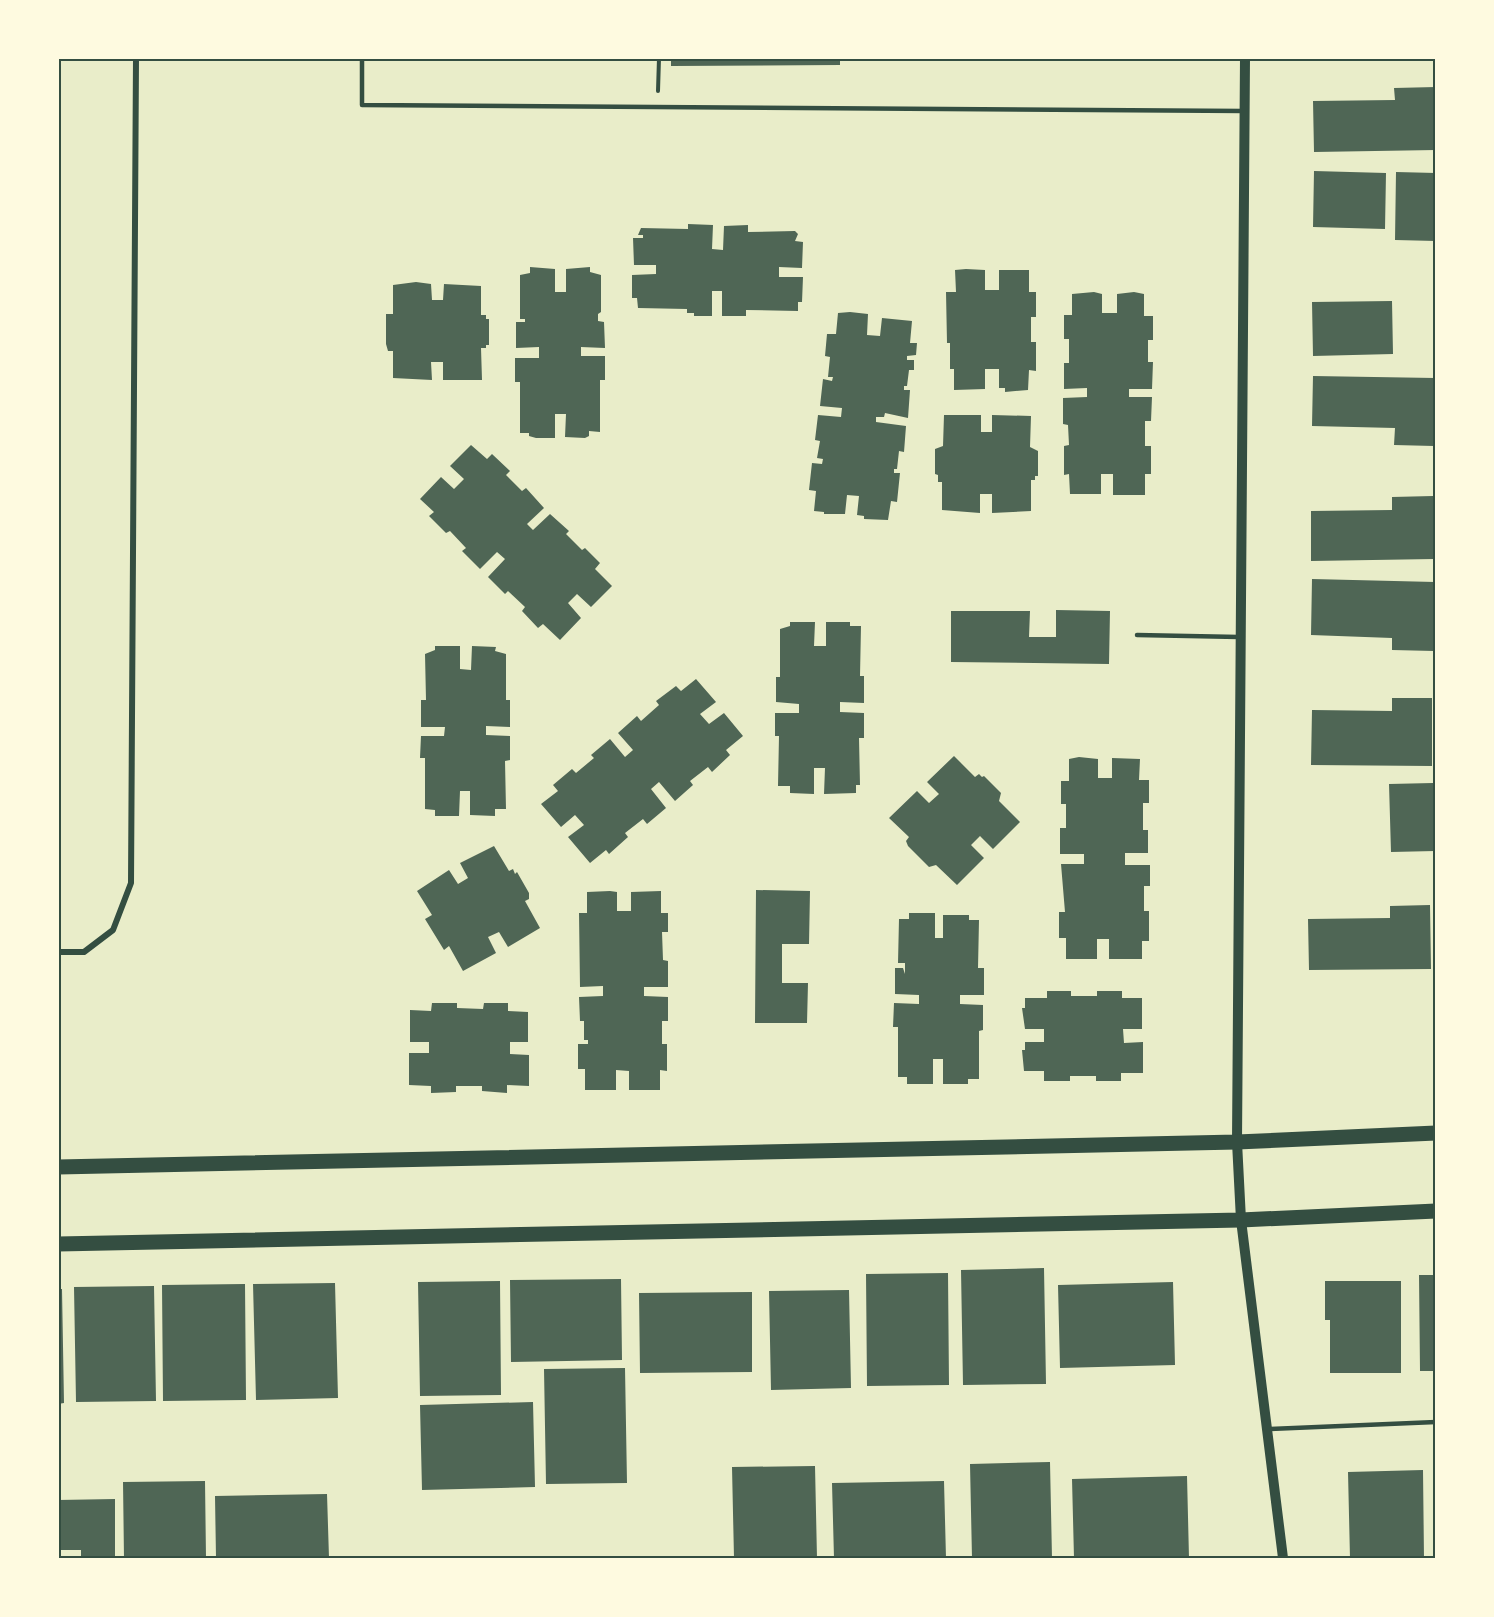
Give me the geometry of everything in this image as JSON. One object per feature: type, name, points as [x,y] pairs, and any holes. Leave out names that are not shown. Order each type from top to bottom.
[{"type":"main road","points":[[58,1167],[1237,1142],[1436,1133]]},
{"type":"main road","points":[[58,1244],[1241,1220],[1436,1211]]},
{"type":"street","points":[[58,952],[84,952],[113,930],[131,883],[136,58]]},
{"type":"street","points":[[1245,58],[1237,1142],[1241,1220],[1283,1558]]},
{"type":"lane","points":[[363,58],[362,105],[1244,111]]},
{"type":"lane","points":[[1137,636],[1240,637]]},
{"type":"lane","points":[[1266,1430],[1436,1422]]},
{"type":"path","points":[[658,107],[659,58]]},
{"type":"building","points":[[671,58],[840,58],[840,65],[671,66]]},
{"type":"building","points":[[1436,87],[1436,150],[1314,152],[1313,101],[1395,100],[1394,88]]},
{"type":"building","points":[[1314,171],[1386,173],[1385,229],[1313,227]]},
{"type":"building","points":[[1396,172],[1436,173],[1436,241],[1395,240]]},
{"type":"building","points":[[688,224],[713,225],[712,249],[723,250],[724,226],[748,225],[748,232],[795,231],[798,234],[795,241],[803,242],[802,268],[779,267],[779,277],[803,277],[802,302],[798,302],[798,311],[746,310],[746,316],[722,316],[722,291],[712,291],[712,316],[694,316],[694,313],[687,313],[687,309],[638,308],[637,298],[632,298],[632,275],[656,274],[656,265],[634,265],[633,238],[643,238],[643,235],[638,235],[641,228],[688,229]]},
{"type":"building","points":[[530,267],[555,269],[555,292],[566,292],[566,269],[590,267],[590,272],[601,275],[601,312],[598,314],[598,321],[604,322],[605,348],[581,347],[581,356],[605,356],[605,380],[600,380],[600,432],[589,431],[589,436],[585,438],[565,437],[566,414],[555,414],[555,438],[536,438],[529,436],[529,433],[520,433],[520,382],[515,382],[515,358],[539,358],[539,347],[516,348],[516,322],[525,322],[525,319],[520,319],[520,275],[530,273]]},
{"type":"building","points":[[955,270],[985,270],[985,290],[999,290],[999,270],[1029,270],[1029,292],[1036,292],[1036,317],[1031,317],[1031,342],[1036,342],[1036,371],[1029,370],[1028,390],[1005,392],[1005,388],[999,388],[999,369],[985,369],[985,389],[954,390],[954,369],[950,369],[950,343],[947,343],[946,292],[956,292]]},
{"type":"building","points":[[416,282],[431,284],[432,300],[443,300],[444,284],[481,286],[481,315],[486,315],[486,319],[489,319],[489,345],[481,348],[482,380],[443,380],[443,362],[431,362],[432,380],[393,378],[393,351],[388,351],[386,344],[386,314],[393,314],[393,285]]},
{"type":"building","points":[[1094,292],[1102,294],[1102,313],[1117,313],[1117,294],[1134,292],[1144,294],[1144,316],[1153,316],[1153,340],[1148,340],[1148,362],[1153,362],[1152,389],[1129,389],[1129,397],[1152,397],[1151,421],[1145,421],[1145,446],[1151,446],[1151,474],[1145,474],[1145,495],[1113,495],[1113,474],[1101,474],[1101,494],[1070,494],[1069,474],[1064,475],[1064,446],[1069,445],[1068,425],[1063,424],[1063,398],[1087,397],[1087,388],[1064,389],[1064,363],[1069,363],[1069,339],[1064,339],[1064,315],[1072,315],[1072,294]]},
{"type":"building","points":[[1392,301],[1393,354],[1313,356],[1312,302]]},
{"type":"building","points":[[838,313],[868,314],[867,335],[880,336],[882,318],[912,321],[910,343],[917,343],[916,355],[907,356],[907,360],[914,360],[914,370],[909,370],[907,386],[904,386],[904,390],[910,390],[908,418],[885,413],[884,417],[876,417],[876,422],[906,426],[904,452],[899,451],[897,469],[894,469],[894,473],[900,473],[897,502],[891,501],[888,520],[864,519],[864,516],[857,515],[859,496],[847,495],[845,514],[824,514],[824,512],[814,511],[816,491],[809,490],[812,463],[822,464],[823,459],[817,458],[820,441],[815,440],[818,415],[841,417],[842,408],[820,406],[823,379],[832,381],[833,377],[828,377],[830,357],[825,356],[827,334],[836,334]]},
{"type":"building","points":[[1313,376],[1435,378],[1434,446],[1394,445],[1395,428],[1312,426]]},
{"type":"building","points":[[944,415],[981,415],[981,432],[992,432],[992,415],[1031,416],[1030,447],[1038,451],[1038,476],[1035,476],[1035,480],[1031,480],[1031,511],[992,513],[992,494],[980,494],[980,513],[942,510],[942,482],[938,482],[938,475],[935,474],[935,449],[943,446]]},
{"type":"building","points":[[471,445],[487,459],[492,454],[510,471],[506,475],[522,491],[526,488],[544,508],[527,524],[533,530],[550,514],[569,531],[566,534],[582,550],[585,548],[600,563],[595,569],[612,586],[591,607],[577,594],[568,603],[581,618],[560,640],[543,624],[538,628],[522,611],[525,607],[508,591],[505,594],[488,577],[505,559],[497,552],[480,569],[462,551],[466,548],[450,531],[446,533],[429,516],[434,512],[420,499],[441,477],[454,489],[464,479],[450,466]]},
{"type":"building","points":[[1433,496],[1434,559],[1311,561],[1311,511],[1392,510],[1392,497]]},
{"type":"building","points":[[1312,579],[1435,582],[1434,651],[1392,650],[1392,638],[1311,635]]},
{"type":"building","points":[[1056,610],[1110,611],[1109,664],[951,662],[951,611],[1030,611],[1029,637],[1056,637]]},
{"type":"building","points":[[790,622],[815,622],[814,646],[826,646],[826,622],[850,622],[850,626],[861,626],[860,676],[864,676],[864,703],[840,702],[840,712],[864,713],[864,738],[859,738],[860,785],[856,785],[856,793],[824,794],[825,768],[814,768],[814,794],[790,793],[790,786],[778,786],[779,736],[775,736],[775,713],[799,713],[799,704],[776,702],[776,677],[780,677],[780,629],[790,626]]},
{"type":"building","points":[[435,646],[460,646],[460,669],[471,670],[472,646],[496,647],[495,651],[506,654],[506,700],[510,700],[510,727],[486,726],[486,735],[510,736],[510,760],[505,761],[506,809],[495,809],[495,816],[470,815],[470,791],[460,791],[459,816],[435,816],[435,810],[425,809],[425,758],[420,758],[421,736],[444,736],[445,727],[421,727],[421,700],[426,700],[425,654],[435,650]]},
{"type":"building","points":[[696,679],[716,702],[700,714],[709,724],[724,713],[743,736],[726,750],[730,755],[712,772],[708,767],[690,781],[693,785],[675,801],[659,782],[651,789],[666,808],[647,824],[643,819],[625,833],[628,837],[609,854],[606,850],[590,863],[568,837],[584,825],[575,815],[561,827],[541,804],[558,791],[553,785],[572,769],[576,773],[594,758],[591,755],[610,739],[625,757],[633,750],[618,733],[637,716],[641,721],[659,705],[656,701],[676,686],[681,691]]},
{"type":"building","points":[[1392,698],[1432,698],[1432,766],[1311,765],[1312,710],[1392,711]]},
{"type":"building","points":[[954,756],[975,777],[979,774],[984,776],[1001,793],[999,801],[1020,822],[993,849],[980,836],[971,845],[984,858],[957,885],[936,865],[929,867],[908,846],[906,841],[909,837],[889,818],[917,791],[929,803],[939,794],[927,782]]},
{"type":"building","points":[[1079,757],[1098,759],[1098,778],[1112,778],[1112,758],[1140,759],[1139,780],[1149,780],[1149,803],[1143,803],[1143,830],[1148,830],[1148,853],[1125,853],[1125,865],[1150,865],[1150,886],[1144,886],[1144,911],[1149,911],[1149,941],[1142,941],[1142,959],[1109,959],[1109,939],[1097,939],[1097,959],[1066,959],[1066,938],[1059,938],[1059,912],[1065,912],[1061,864],[1084,864],[1084,854],[1060,854],[1060,828],[1066,828],[1066,804],[1061,804],[1061,781],[1069,781],[1069,759]]},
{"type":"building","points":[[1433,783],[1435,851],[1391,852],[1389,784]]},
{"type":"building","points":[[494,846],[509,871],[513,869],[515,874],[517,872],[529,893],[529,899],[525,901],[540,928],[508,947],[499,932],[488,937],[496,953],[463,971],[449,946],[444,950],[425,919],[432,915],[417,891],[449,870],[458,884],[468,878],[460,863]]},
{"type":"building","points":[[756,890],[810,891],[809,944],[782,944],[782,983],[808,983],[807,1023],[755,1023]]},
{"type":"building","points":[[661,891],[661,913],[668,913],[668,932],[662,932],[663,960],[668,961],[668,987],[644,987],[644,996],[668,997],[668,1021],[662,1021],[662,1044],[667,1044],[667,1071],[660,1070],[660,1090],[629,1090],[629,1071],[616,1070],[616,1090],[585,1090],[585,1069],[578,1069],[578,1044],[588,1044],[588,1040],[584,1040],[584,1021],[580,1021],[579,997],[603,996],[603,986],[580,987],[579,913],[587,913],[587,892],[617,892],[617,911],[631,911],[631,892]]},
{"type":"building","points":[[1430,905],[1431,969],[1309,970],[1308,919],[1390,918],[1390,906]]},
{"type":"building","points":[[909,913],[935,913],[935,938],[943,938],[943,915],[969,915],[969,920],[979,920],[978,968],[984,968],[984,995],[960,995],[960,1004],[983,1005],[983,1030],[979,1031],[979,1079],[968,1079],[968,1084],[943,1084],[943,1059],[933,1059],[933,1084],[907,1084],[907,1077],[898,1077],[898,1027],[893,1027],[894,1003],[919,1004],[919,995],[895,994],[895,968],[903,968],[905,974],[905,963],[898,963],[899,919],[909,919]]},
{"type":"building","points":[[1047,991],[1071,991],[1071,996],[1097,996],[1097,991],[1122,991],[1122,998],[1142,998],[1142,1029],[1123,1029],[1124,1043],[1143,1042],[1143,1073],[1121,1073],[1121,1081],[1096,1081],[1096,1076],[1070,1076],[1070,1081],[1044,1081],[1044,1071],[1024,1071],[1022,1050],[1025,1050],[1025,1042],[1044,1042],[1044,1029],[1025,1029],[1022,1008],[1025,1008],[1025,998],[1047,998]]},
{"type":"building","points":[[432,1003],[457,1003],[457,1008],[483,1009],[484,1003],[508,1003],[508,1011],[528,1012],[528,1042],[510,1042],[510,1054],[529,1055],[529,1086],[507,1085],[507,1093],[482,1091],[482,1086],[456,1086],[456,1092],[431,1093],[431,1086],[409,1085],[409,1053],[429,1053],[429,1042],[410,1042],[410,1010],[431,1011]]},
{"type":"building","points":[[1044,1268],[1046,1384],[963,1385],[961,1270]]},
{"type":"building","points":[[948,1273],[949,1385],[867,1386],[866,1274]]},
{"type":"building","points":[[1419,1275],[1436,1275],[1436,1371],[1420,1371]]},
{"type":"building","points":[[621,1279],[622,1360],[511,1362],[510,1280]]},
{"type":"building","points":[[500,1281],[501,1395],[420,1396],[418,1282]]},
{"type":"building","points":[[1325,1281],[1401,1281],[1401,1373],[1330,1373],[1330,1320],[1325,1320]]},
{"type":"building","points":[[1173,1282],[1175,1365],[1060,1368],[1058,1285]]},
{"type":"building","points":[[335,1283],[338,1398],[256,1400],[253,1284]]},
{"type":"building","points":[[245,1284],[246,1400],[163,1401],[162,1285]]},
{"type":"building","points":[[154,1286],[156,1401],[76,1402],[74,1287]]},
{"type":"building","points":[[58,1289],[62,1289],[64,1403],[58,1404]]},
{"type":"building","points":[[849,1290],[851,1388],[771,1390],[769,1291]]},
{"type":"building","points":[[752,1292],[752,1372],[640,1373],[639,1293]]},
{"type":"building","points":[[625,1368],[627,1483],[546,1484],[544,1369]]},
{"type":"building","points":[[533,1402],[535,1487],[422,1490],[420,1405]]},
{"type":"building","points":[[1050,1462],[1052,1558],[972,1558],[970,1464]]},
{"type":"building","points":[[815,1466],[817,1558],[734,1558],[732,1467]]},
{"type":"building","points":[[1423,1470],[1424,1558],[1350,1558],[1348,1472]]},
{"type":"building","points":[[1187,1476],[1189,1558],[1074,1558],[1072,1479]]},
{"type":"building","points":[[205,1481],[206,1558],[124,1558],[123,1482]]},
{"type":"building","points":[[944,1481],[946,1558],[834,1558],[832,1483]]},
{"type":"building","points":[[327,1494],[329,1558],[216,1558],[215,1496]]},
{"type":"building","points":[[115,1499],[115,1558],[81,1558],[81,1550],[58,1550],[58,1500]]}]
